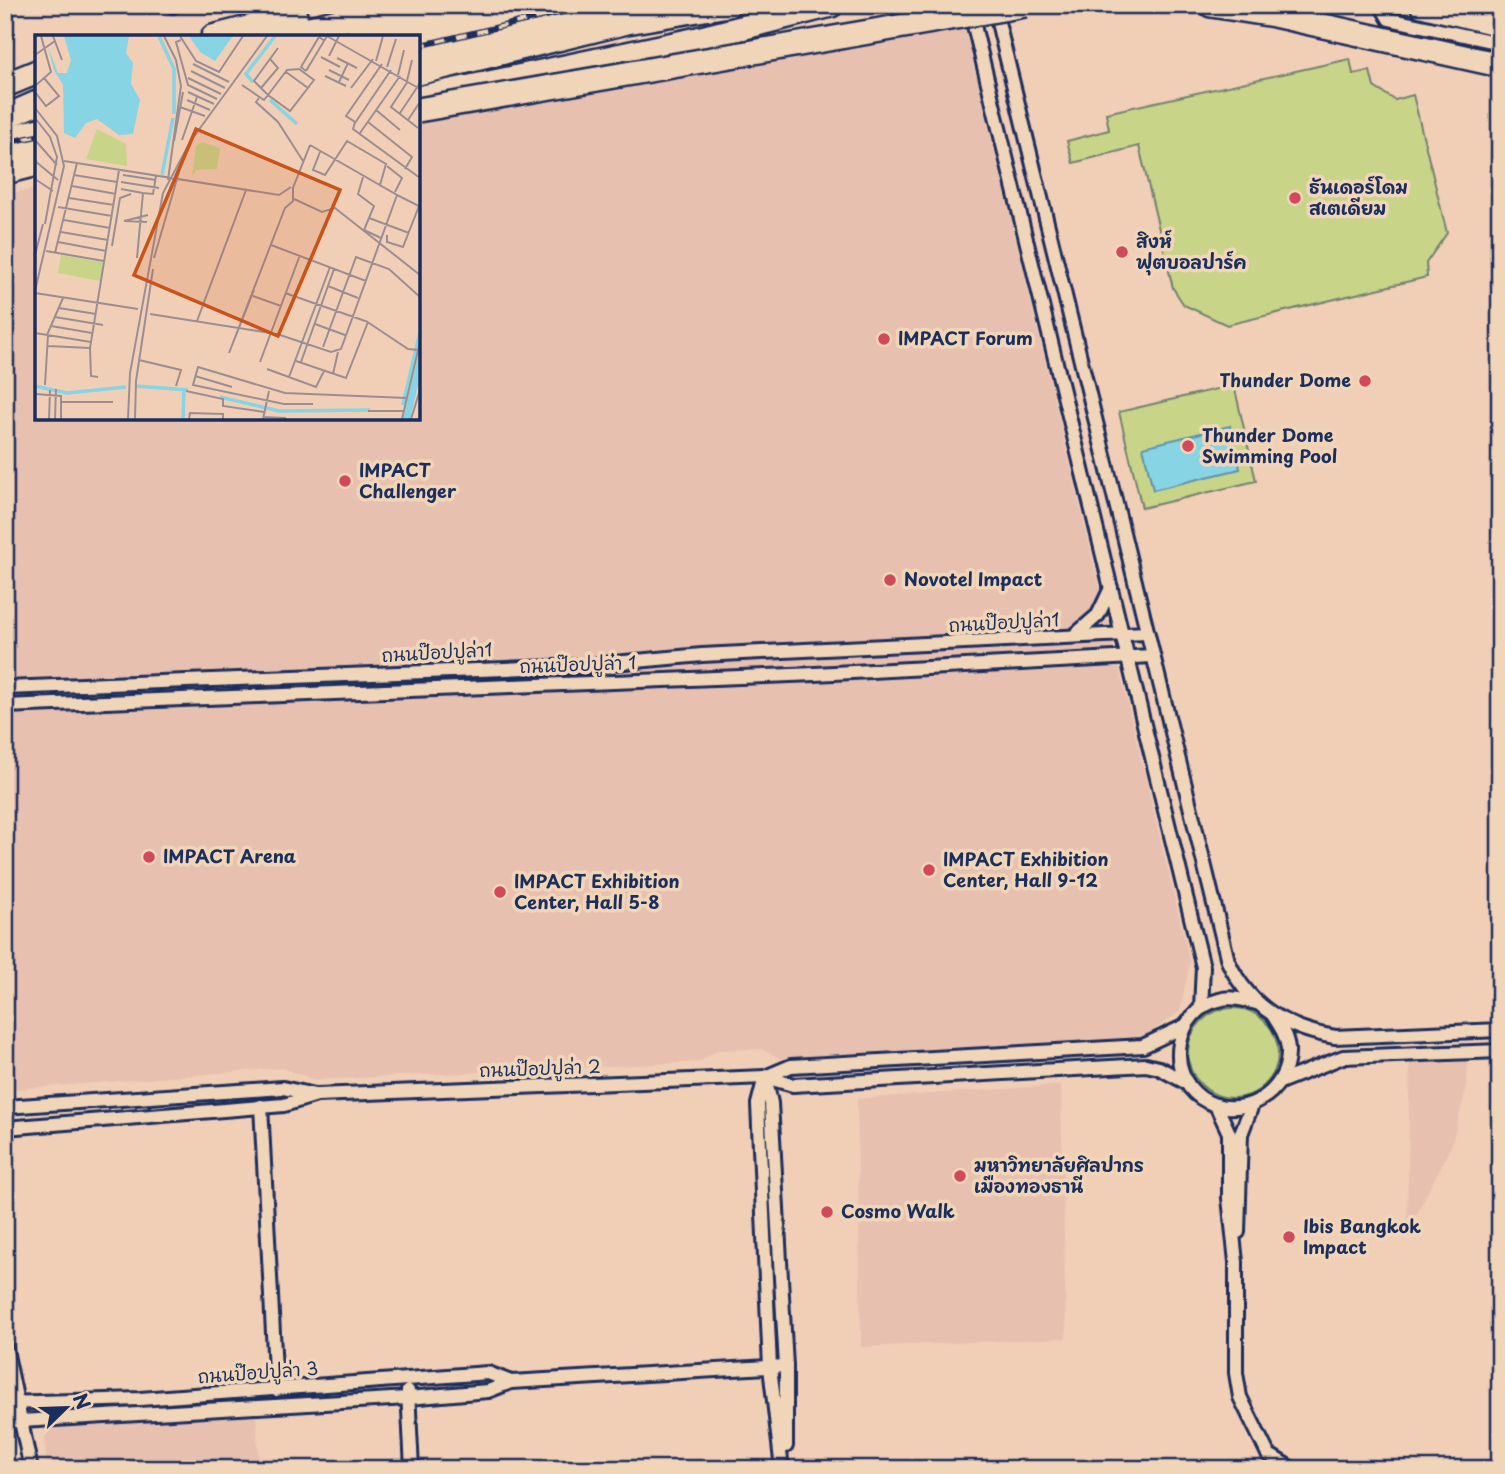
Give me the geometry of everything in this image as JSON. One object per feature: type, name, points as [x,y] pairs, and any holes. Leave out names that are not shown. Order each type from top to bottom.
[{"type":"highway","points":[[222,35],[336,5]]},
{"type":"highway","points":[[282,35],[402,5]]},
{"type":"highway","points":[[366,35],[490,5]]},
{"type":"highway","points":[[420,73],[626,22],[728,5]]},
{"type":"highway","points":[[771,18],[797,5]]},
{"type":"highway","points":[[420,98],[698,39],[771,18],[831,5]]},
{"type":"highway","points":[[420,110],[1025,5]]},
{"type":"highway","points":[[1211,5],[1274,15],[1500,65]]},
{"type":"highway","points":[[1422,5],[1500,24]]},
{"type":"highway","points":[[5,85],[35,73]]},
{"type":"highway","points":[[5,117],[35,104]]},
{"type":"highway","points":[[5,117],[35,111]]},
{"type":"highway","points":[[5,172],[35,164]]},
{"type":"main road","points":[[417,35],[540,5]]},
{"type":"main road","points":[[420,57],[648,5]]},
{"type":"main road","points":[[5,136],[35,128]]},
{"type":"main road","points":[[5,155],[35,148]]},
{"type":"street","points":[[969,5],[1203,967],[1201,1008]]},
{"type":"street","points":[[994,5],[1146,633],[1228,961],[1236,979],[1256,1003],[1273,1015],[1308,1032],[1335,1037],[1500,1030]]},
{"type":"street","points":[[1381,5],[1389,19],[1500,43]]},
{"type":"street","points":[[1072,638],[1098,615],[1111,588]]},
{"type":"street","name":"ถนนป๊อปปูล่า1","points":[[5,688],[580,666],[702,655],[1146,633]]},
{"type":"street","name":"ถนนป๊อปปูล่า 1","points":[[5,706],[1129,660],[1152,656]]},
{"type":"street","points":[[1256,1003],[1237,998],[1218,1000],[1201,1008],[1185,1026],[1178,1044],[1179,1065],[1187,1083],[1199,1097],[1216,1105],[1234,1108],[1252,1105],[1268,1096],[1280,1082],[1288,1048],[1284,1032],[1273,1015]]},
{"type":"street","name":"ถนนป๊อปปูล่า 2","points":[[765,1077],[791,1066],[1143,1046],[1185,1026]]},
{"type":"street","points":[[1443,1033],[1444,1053]]},
{"type":"street","points":[[1280,1082],[1343,1057],[1500,1051]]},
{"type":"street","name":"ถนนป๊อปปูล่า 2","points":[[5,1107],[283,1088],[317,1095],[765,1077],[793,1085],[1146,1065],[1187,1083]]},
{"type":"street","points":[[765,1077],[771,1103],[786,1366],[784,1469]]},
{"type":"street","points":[[765,1077],[758,1104],[770,1367],[784,1469]]},
{"type":"street","name":"ถนนป๊อปปูล่า 2","points":[[5,1128],[284,1105],[317,1095]]},
{"type":"street","points":[[130,1099],[132,1117]]},
{"type":"street","points":[[1216,1105],[1229,1133],[1229,1198],[1236,1262]]},
{"type":"street","points":[[1252,1105],[1241,1134],[1241,1198],[1236,1262],[1236,1373],[1240,1397],[1268,1454],[1292,1469]]},
{"type":"street","points":[[261,1106],[276,1390]]},
{"type":"street","points":[[5,1345],[24,1423],[31,1469]]},
{"type":"street","name":"ถนนป๊อปปูล่า 3","points":[[6,1421],[24,1423],[408,1398],[488,1391],[512,1382],[786,1366]]},
{"type":"street","name":"ถนนป๊อปปูล่า 3","points":[[5,1403],[140,1399],[488,1373],[512,1382]]},
{"type":"street","points":[[407,1380],[412,1469]]},
{"type":"street","points":[[6,1421],[16,1469]]},
{"type":"shaded area","points":[[965,29],[1190,962],[1180,1011],[1140,1040],[779,1058],[762,1049],[717,1050],[699,1062],[315,1080],[282,1068],[5,1090],[5,194],[35,189],[35,420],[420,420],[420,123]]},
{"type":"shaded area","points":[[1469,1058],[1465,1093],[1451,1146],[1407,1233],[1410,1062]]},
{"type":"shaded area","name":"มหาวิทยาลัยศิลปากร เมืองทองธานี","points":[[1061,1085],[1066,1338],[861,1347],[857,1099]]},
{"type":"shaded area","points":[[256,1415],[259,1469],[47,1469],[44,1427]]},
{"type":"green space","name":"ธันเดอร์โดม สเตเดียม","points":[[1350,59],[1353,74],[1370,71],[1374,87],[1395,100],[1413,95],[1447,233],[1426,263],[1427,277],[1227,325],[1184,305],[1173,288],[1139,146],[1073,163],[1067,141],[1109,130],[1106,113]]},
{"type":"green space","name":"Thunder Dome Swimming Pool","points":[[1234,385],[1256,481],[1142,508],[1119,412]]},
{"type":"green space","points":[[1233,1008],[1250,1011],[1265,1021],[1275,1036],[1278,1053],[1275,1070],[1265,1085],[1250,1095],[1233,1098],[1216,1095],[1201,1085],[1191,1070],[1188,1053],[1191,1036],[1201,1021],[1216,1011]]},
{"type":"water","points":[[1230,426],[1240,469],[1153,490],[1143,447]]},
{"type":"railway","points":[[420,46],[592,5]]},
{"type":"railway","points":[[5,143],[35,136]]},
{"type":"place","name":"ธันเดอร์โดม สเตเดียม","points":[[1295,198]]},
{"type":"place","name":"สิงห์ ฟุตบอลปาร์ค","points":[[1122,252]]},
{"type":"place","name":"IMPACT Forum","points":[[884,339]]},
{"type":"place","name":"Thunder Dome","points":[[1365,381]]},
{"type":"place","name":"Thunder Dome Swimming Pool","points":[[1188,446]]},
{"type":"place","name":"IMPACT Challenger","points":[[345,481]]},
{"type":"place","name":"Novotel Impact","points":[[890,580]]},
{"type":"place","name":"IMPACT Arena","points":[[149,857]]},
{"type":"place","name":"IMPACT Exhibition Center, Hall 9-12","points":[[929,870]]},
{"type":"place","name":"IMPACT Exhibition Center, Hall 5-8","points":[[500,892]]},
{"type":"place","name":"มหาวิทยาลัยศิลปากร เมืองทองธานี","points":[[960,1176]]},
{"type":"place","name":"Cosmo Walk","points":[[827,1212]]},
{"type":"place","name":"Ibis Bangkok Impact","points":[[1289,1237]]}]
